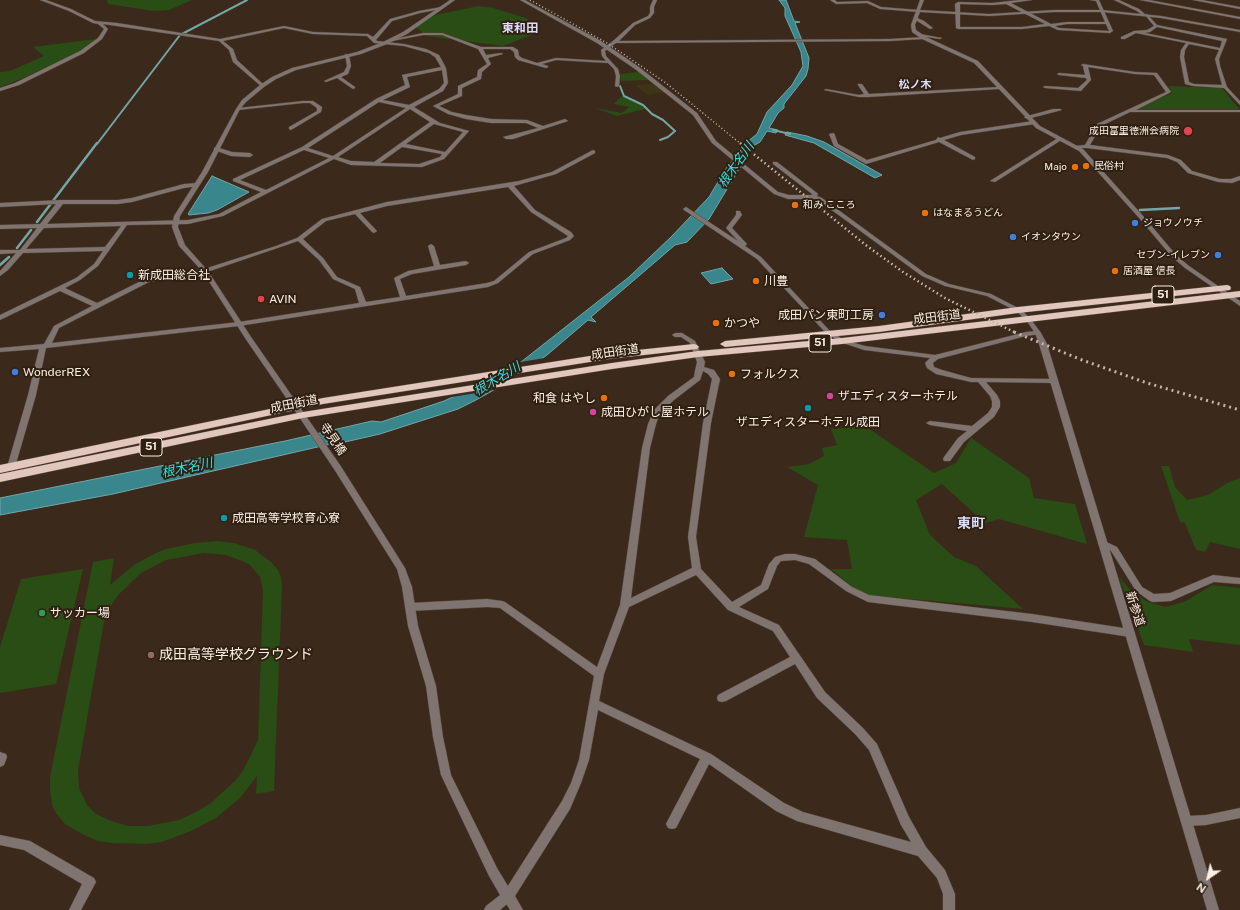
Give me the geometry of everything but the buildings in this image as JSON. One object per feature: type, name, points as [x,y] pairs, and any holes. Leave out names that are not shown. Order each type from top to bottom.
[{"type":"highway","name":"成田街道","points":[[0,478],[303,415],[324,406],[611,361],[879,329],[1018,310],[1240,287]]},
{"type":"highway","name":"成田街道","points":[[697,350],[842,341],[1240,294]]},
{"type":"highway","name":"成田街道","points":[[5,468],[303,415]]},
{"type":"street","points":[[0,227],[176,222],[205,219],[221,215],[334,157],[410,107],[441,90],[446,83],[444,68],[437,56],[426,50],[376,42],[368,35],[313,33],[284,27],[220,40],[117,24],[100,23],[88,20],[52,2],[42,0]]},
{"type":"street","points":[[176,222],[177,216],[197,185],[238,109],[244,101],[262,86],[274,78],[294,69],[347,55],[392,40],[453,0]]},
{"type":"street","points":[[522,0],[581,31],[638,68],[696,114],[711,138],[754,176],[780,195],[796,198],[814,197]]},
{"type":"street","points":[[617,86],[618,76],[616,69],[608,62],[603,51],[634,24],[649,17],[652,13],[655,0]]},
{"type":"street","points":[[832,0],[836,3],[868,2],[880,8],[989,16],[1054,11],[1102,11],[1145,14],[1240,31]]},
{"type":"street","points":[[922,0],[913,26],[919,33],[970,59],[1033,123],[1045,132],[1077,147],[1085,153],[1174,256],[1187,267],[1240,304]]},
{"type":"street","points":[[1030,0],[959,3],[957,4],[958,28],[1022,28],[1051,25],[1107,23]]},
{"type":"street","points":[[1005,1],[1061,30],[1110,32],[1111,31],[1097,0],[1092,0]]},
{"type":"street","points":[[1116,0],[1145,14],[1156,26],[1225,40],[1217,59],[1218,66],[1225,87],[1240,104]]},
{"type":"street","points":[[1142,0],[1240,18]]},
{"type":"street","points":[[1195,0],[1240,8]]},
{"type":"street","points":[[373,40],[391,20],[418,12],[440,8]]},
{"type":"street","points":[[915,18],[924,22],[931,28],[926,29]]},
{"type":"street","points":[[0,90],[27,79],[82,52],[100,40],[106,29],[100,23]]},
{"type":"street","points":[[1123,38],[1136,32],[1148,31],[1156,26]]},
{"type":"street","points":[[1136,32],[1220,49]]},
{"type":"street","points":[[392,40],[427,33],[442,34],[480,48],[510,48],[516,51],[517,57],[546,67]]},
{"type":"street","points":[[615,42],[890,40],[919,33],[940,38]]},
{"type":"street","points":[[220,40],[231,49],[235,61],[262,86]]},
{"type":"street","points":[[1188,43],[1183,50],[1182,58],[1187,83],[1193,85],[1225,87]]},
{"type":"street","points":[[480,48],[489,64],[480,71],[479,78],[460,86],[460,95],[435,106],[450,113],[466,117],[491,121],[527,122],[543,128]]},
{"type":"street","points":[[485,57],[501,54]]},
{"type":"street","points":[[326,81],[346,73],[348,70],[347,55]]},
{"type":"street","points":[[536,64],[556,59],[608,62]]},
{"type":"street","points":[[1045,87],[1078,90],[1087,82],[1088,76],[1084,65],[1157,75],[1168,92],[1099,125],[1087,146]]},
{"type":"street","points":[[266,192],[235,180],[304,148],[378,100],[408,86],[404,76],[444,68]]},
{"type":"street","points":[[1059,74],[1088,76]]},
{"type":"street","points":[[339,77],[353,88]]},
{"type":"street","points":[[860,85],[868,96]]},
{"type":"street","points":[[826,90],[859,96],[868,96],[1000,88]]},
{"type":"street","points":[[304,148],[351,163],[420,166],[442,158],[466,131],[433,122],[410,107],[378,100]]},
{"type":"street","points":[[238,109],[303,102],[311,102],[320,108],[319,112],[291,128]]},
{"type":"street","points":[[1027,117],[1053,110],[1060,110]]},
{"type":"street","points":[[1127,112],[1240,111]]},
{"type":"street","points":[[506,137],[513,137],[565,121]]},
{"type":"street","points":[[376,164],[433,122]]},
{"type":"street","points":[[832,134],[836,145],[866,162],[938,139],[975,131],[1033,123]]},
{"type":"street","points":[[938,139],[973,158]]},
{"type":"street","points":[[993,181],[1060,139]]},
{"type":"street","points":[[402,145],[444,154]]},
{"type":"street","points":[[1077,147],[1087,146],[1168,157],[1179,161],[1190,172],[1215,180],[1232,181],[1240,178]]},
{"type":"street","points":[[216,149],[231,154],[250,155]]},
{"type":"street","points":[[5,468],[32,395],[45,346],[56,327],[147,280],[205,271],[278,247],[299,239],[321,222],[387,204],[510,185],[548,176],[593,152]]},
{"type":"street","name":"新参道","points":[[776,163],[815,194],[814,197],[822,201],[931,279],[947,285],[988,295],[1018,310],[1028,319],[1038,333],[1054,381],[1213,910]]},
{"type":"street","points":[[0,205],[60,202],[118,202],[132,200],[184,186],[197,185]]},
{"type":"street","points":[[0,350],[239,324],[403,297],[488,285],[496,282],[531,252],[568,239],[571,236],[533,211],[510,185]]},
{"type":"street","points":[[0,274],[22,252],[60,202]]},
{"type":"street","points":[[686,210],[742,246],[762,261],[830,334],[842,341],[864,348],[935,357],[1026,334],[1038,333]]},
{"type":"street","points":[[356,212],[374,231]]},
{"type":"street","points":[[738,212],[739,215],[729,228],[744,243],[742,246]]},
{"type":"street","name":"寺見橋","points":[[176,222],[175,228],[182,246],[205,271],[239,324],[303,415],[401,568],[407,587],[413,626],[431,686],[438,737],[446,775],[493,872],[517,910]]},
{"type":"street","points":[[0,318],[78,279],[96,266],[125,224]]},
{"type":"street","points":[[299,239],[321,259],[334,278],[358,288],[363,304]]},
{"type":"street","points":[[431,246],[437,267]]},
{"type":"street","points":[[0,252],[107,249]]},
{"type":"street","points":[[403,297],[397,278],[410,272],[466,263]]},
{"type":"street","points":[[60,288],[97,306]]},
{"type":"street","points":[[490,910],[508,896],[566,805],[584,760],[599,674],[625,605],[646,448],[652,424],[657,412],[671,398],[697,378],[700,368],[697,350],[693,342],[682,335],[675,335]]},
{"type":"street","points":[[935,357],[929,364],[931,368],[971,380],[1054,381]]},
{"type":"street","points":[[700,368],[711,372],[716,379],[707,423],[692,537],[697,570],[731,607],[776,628],[821,695],[858,730],[873,747],[905,821],[922,851],[941,874],[949,894],[949,910]]},
{"type":"street","points":[[947,459],[961,440],[991,415],[996,407],[996,401],[993,395],[980,380]]},
{"type":"street","points":[[930,423],[973,429]]},
{"type":"street","points":[[1102,543],[1114,549],[1139,589],[1153,598],[1171,596],[1213,578],[1240,580]]},
{"type":"street","points":[[731,607],[765,587],[773,564],[778,559],[784,557],[795,557],[812,561],[850,590],[868,598],[1032,618],[1130,632]]},
{"type":"street","points":[[625,605],[697,570]]},
{"type":"street","points":[[410,607],[487,603],[502,606],[599,674]]},
{"type":"street","points":[[722,698],[797,658]]},
{"type":"street","points":[[594,703],[707,758],[780,807],[800,817],[922,851]]},
{"type":"street","points":[[0,757],[2,756],[0,762]]},
{"type":"street","points":[[672,824],[707,758]]},
{"type":"street","points":[[1187,821],[1206,820],[1240,813]]},
{"type":"street","points":[[0,840],[26,845],[90,882],[75,910]]},
{"type":"green space","points":[[107,0],[192,0],[169,10],[154,11],[108,4]]},
{"type":"green space","points":[[479,6],[493,8],[526,18],[534,25],[534,34],[503,46],[427,36],[413,25],[435,15]]},
{"type":"green space","points":[[96,39],[79,52],[0,87],[0,72],[10,71],[44,56],[33,47]]},
{"type":"green space","points":[[639,72],[649,80],[621,81],[621,74]]},
{"type":"green space","points":[[1168,86],[1222,88],[1239,109],[1136,109],[1172,93]]},
{"type":"green space","points":[[622,96],[642,105],[645,109],[617,116],[595,108],[622,113],[629,107],[614,104]]},
{"type":"green space","points":[[865,426],[934,473],[956,463],[971,438],[1029,478],[1034,498],[1075,504],[1087,544],[999,519],[985,523],[942,484],[916,500],[930,535],[954,557],[976,566],[1023,609],[867,595],[854,588],[831,569],[852,569],[847,540],[804,537],[818,485],[787,467],[809,464],[824,456],[822,448],[837,445],[831,429]]},
{"type":"green space","points":[[1161,466],[1169,466],[1175,487],[1187,500],[1208,495],[1227,483],[1240,478],[1240,549],[1210,542],[1205,552],[1196,550],[1185,523],[1180,522]]},
{"type":"green space","points":[[217,541],[234,543],[255,550],[271,562],[278,570],[281,578],[282,586],[274,791],[256,794],[257,776],[240,798],[216,818],[191,831],[162,842],[147,844],[98,841],[65,824],[56,813],[52,805],[50,790],[50,777],[93,562],[114,558],[110,585],[134,565],[156,553],[166,549],[195,543]],"holes":[[[204,553],[226,555],[250,565],[260,577],[263,590],[258,740],[244,769],[236,780],[211,803],[194,813],[179,820],[148,826],[128,826],[111,821],[96,814],[87,805],[79,788],[78,770],[104,622],[110,607],[118,595],[141,573],[166,560]]]},
{"type":"green space","name":"サッカー場","points":[[83,569],[56,684],[0,693],[0,647],[21,579]]},
{"type":"green space","points":[[1119,577],[1132,592],[1146,601],[1166,607],[1186,601],[1212,585],[1240,588],[1240,645],[1189,639],[1193,652],[1144,645]]},
{"type":"sand","points":[[653,84],[665,92],[647,95],[635,85]]},
{"type":"water","name":"根木名川","points":[[779,0],[786,0],[794,21],[800,22],[795,23],[809,58],[806,76],[784,104],[784,108],[778,113],[769,128],[778,130],[776,133],[767,131],[760,142],[753,146],[709,219],[687,242],[675,245],[591,317],[596,322],[588,320],[547,355],[515,378],[458,409],[380,434],[345,442],[342,447],[335,443],[113,494],[0,515],[0,498],[285,441],[372,421],[381,422],[444,401],[493,378],[521,362],[629,277],[672,236],[709,197],[725,170],[747,142],[757,134],[767,112],[792,85],[803,66],[801,52],[785,16],[785,8]]},
{"type":"water","points":[[787,132],[807,136],[824,142],[882,175],[875,178],[814,143],[785,135]]},
{"type":"water","points":[[212,176],[249,192],[217,210],[208,213],[189,215],[188,214]]},
{"type":"water","points":[[722,268],[733,279],[711,284],[701,273]]},
{"type":"pier","points":[[545,358],[500,389],[446,398],[514,363]]},
{"type":"waterway","points":[[97,144],[180,35],[247,0]]},
{"type":"waterway","points":[[620,86],[624,96],[643,105],[652,114],[663,120],[675,131],[668,137],[660,140]]},
{"type":"waterway","points":[[773,130],[790,134]]},
{"type":"waterway","points":[[37,222],[97,143]]},
{"type":"waterway","points":[[1140,210],[1179,208]]},
{"type":"waterway","points":[[17,248],[31,230]]},
{"type":"waterway","points":[[0,265],[9,257]]},
{"type":"railway","points":[[530,0],[607,43],[666,83],[741,144]]},
{"type":"railway","points":[[740,143],[867,246],[903,272],[945,298],[1016,333]]},
{"type":"railway","points":[[1014,332],[1082,360],[1147,383],[1240,410]]},
{"type":"place","name":"成田富里徳洲会病院","points":[[1188,131]]},
{"type":"place","name":"民俗村","points":[[1086,166]]},
{"type":"place","name":"Majo","points":[[1075,167]]},
{"type":"place","name":"和み こころ","points":[[795,205]]},
{"type":"place","name":"はなまるうどん","points":[[925,213]]},
{"type":"place","name":"ジョウノウチ","points":[[1135,223]]},
{"type":"place","name":"イオンタウン","points":[[1013,237]]},
{"type":"place","name":"セブン-イレブン","points":[[1218,255]]},
{"type":"place","name":"居酒屋 信長","points":[[1115,271]]},
{"type":"place","name":"新成田総合社","points":[[130,275]]},
{"type":"place","name":"川豊","points":[[756,281]]},
{"type":"place","name":"AVIN","points":[[261,299]]},
{"type":"place","name":"成田パン東町工房","points":[[882,315]]},
{"type":"place","name":"かつや","points":[[716,323]]},
{"type":"place","name":"WonderREX","points":[[15,372]]},
{"type":"place","name":"フォルクス","points":[[732,374]]},
{"type":"place","name":"ザエディスターホテル","points":[[830,396]]},
{"type":"place","name":"和食 はやし","points":[[604,398]]},
{"type":"place","name":"ザエディスターホテル成田","points":[[808,408]]},
{"type":"place","name":"成田ひがし屋ホテル","points":[[593,412]]},
{"type":"place","name":"成田高等学校育心寮","points":[[224,518]]},
{"type":"place","name":"サッカー場","points":[[42,613]]},
{"type":"place","name":"成田高等学校グラウンド","points":[[151,655]]},
{"type":"district","name":"東和田","points":[[520,28]]},
{"type":"district","name":"松ノ木","points":[[915,85]]},
{"type":"district","name":"東町","points":[[971,524]]}]
